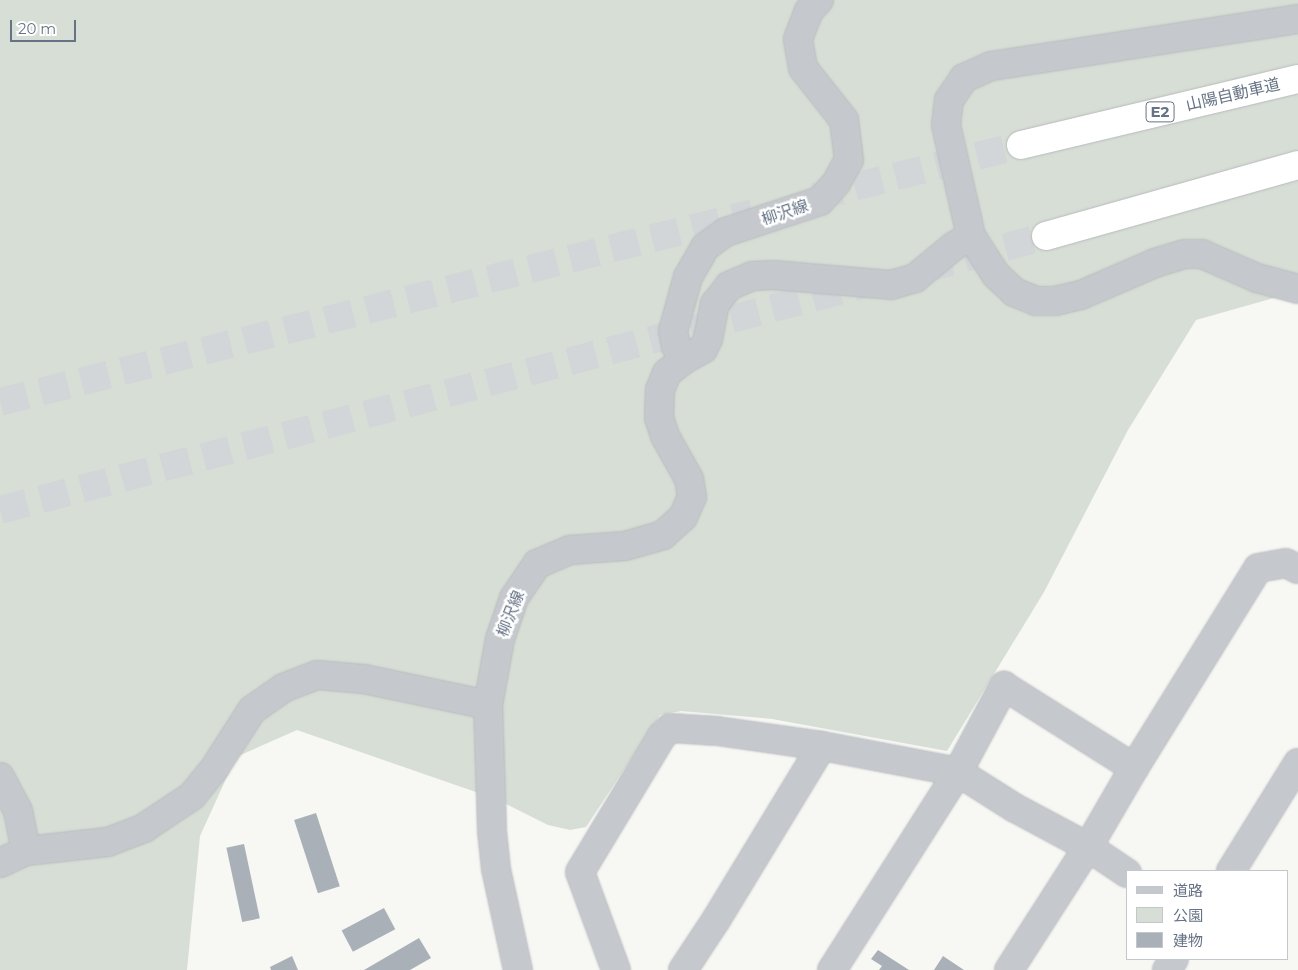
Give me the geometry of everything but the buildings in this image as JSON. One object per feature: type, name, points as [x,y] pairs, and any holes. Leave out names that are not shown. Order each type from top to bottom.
[{"type":"highway","name":"山陽自動車道","points":[[1021,145],[1298,80]]},
{"type":"highway","points":[[1046,236],[1298,165]]},
{"type":"street","name":"柳沢線","points":[[685,359],[676,346],[673,331],[688,277],[705,247],[726,232],[820,201],[836,183],[849,160],[844,120],[802,68],[798,39],[808,11],[819,0]]},
{"type":"street","points":[[1298,19],[991,66],[964,78],[949,100],[946,125],[971,236],[996,275],[1014,292],[1036,301],[1055,302],[1081,295],[1155,263],[1185,254],[1202,254],[1257,278],[1298,289]]},
{"type":"street","name":"柳沢線","points":[[518,970],[496,869],[492,830],[488,705],[500,639],[514,598],[537,564],[570,550],[625,546],[663,535],[683,517],[692,497],[689,479],[665,436],[659,418],[660,390],[667,373],[685,359],[703,349],[708,339],[715,304],[729,286],[752,276],[773,275],[891,285],[916,278],[954,246],[971,236]]},
{"type":"street","points":[[1009,970],[1088,847],[1134,768],[1258,568],[1286,563],[1298,569]]},
{"type":"street","points":[[0,863],[26,851],[108,842],[144,828],[192,796],[216,766],[252,710],[283,688],[317,675],[364,679],[488,705]]},
{"type":"street","points":[[832,970],[958,772],[1004,686],[1134,768]]},
{"type":"street","points":[[616,970],[580,872],[662,736],[670,728],[707,730],[822,746],[958,772],[1015,808],[1088,847],[1126,872]]},
{"type":"street","points":[[683,970],[716,920],[822,746]]},
{"type":"street","points":[[1232,870],[1298,763]]},
{"type":"street","points":[[0,776],[18,811],[26,851]]},
{"type":"green space","points":[[0,0],[1298,0],[1298,291],[1196,320],[1128,430],[1044,592],[947,751],[772,719],[681,711],[660,715],[586,827],[570,830],[548,825],[496,799],[297,730],[236,757],[200,836],[187,970],[0,970]]},
{"type":"tunnel","points":[[814,197],[1021,145]]},
{"type":"tunnel","points":[[0,402],[753,213]]},
{"type":"tunnel","points":[[924,269],[1046,236]]},
{"type":"tunnel","points":[[0,510],[866,284]]}]
